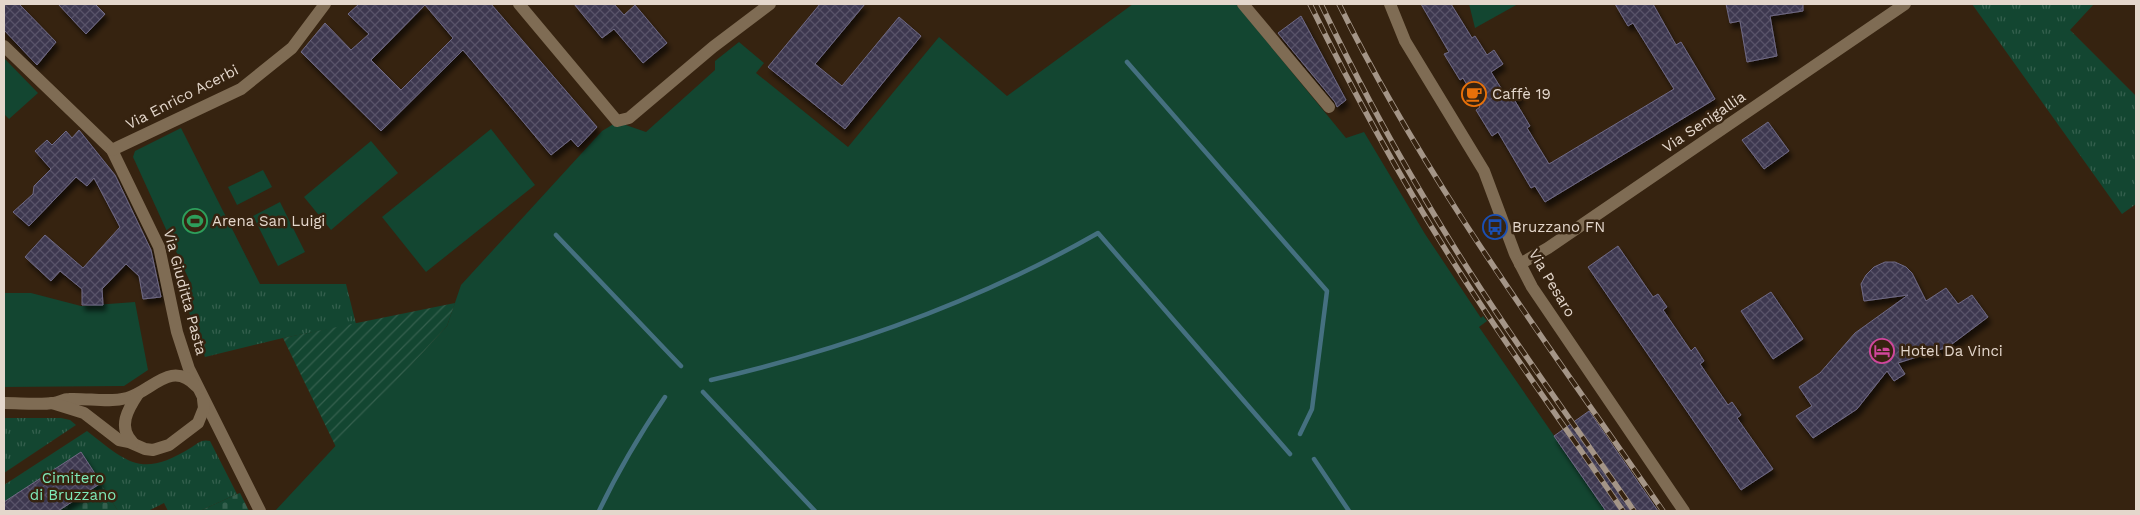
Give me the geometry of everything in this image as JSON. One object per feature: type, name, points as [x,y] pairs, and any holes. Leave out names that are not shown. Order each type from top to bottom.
[{"type":"street","name":"Via Enrico Acerbi","points":[[112,150],[241,89],[292,48],[325,4]]},
{"type":"street","points":[[519,4],[617,121],[629,118],[713,47],[770,4]]},
{"type":"street","points":[[1243,4],[1329,107]]},
{"type":"street","name":"Via Pesaro","points":[[1390,4],[1406,41],[1484,171],[1520,264],[1532,287],[1684,511]]},
{"type":"street","name":"Via Senigallia","points":[[1520,264],[1548,248],[1905,4]]},
{"type":"street","name":"Via Giuditta Pasta","points":[[4,46],[112,150],[156,240],[181,348],[200,391],[260,511]]},
{"type":"street","points":[[4,403],[52,403],[69,398],[121,399],[138,394],[159,380],[173,376],[189,379],[200,391],[204,408],[198,423],[188,432],[169,445],[157,450],[145,449],[119,440],[81,412],[62,408],[52,403]]},
{"type":"street","points":[[133,444],[127,431],[125,419],[128,408],[138,394]]},
{"type":"street","name":"Via Giuditta Pasta","points":[[188,432],[198,426],[210,426],[218,430],[227,443]]},
{"type":"green space","points":[[1133,4],[1236,4],[1346,138],[1364,132],[1425,234],[1481,318],[1483,316],[1487,321],[1479,327],[1606,511],[275,511],[447,326],[461,285],[602,131],[617,122],[646,132],[715,70],[715,61],[739,42],[764,63],[756,73],[848,147],[939,37],[1007,96]]},
{"type":"green space","points":[[1469,4],[1518,4],[1475,28]]},
{"type":"green space","points":[[1972,4],[2094,4],[2070,30],[2136,96],[2136,204],[2122,214]]},
{"type":"green space","points":[[4,58],[38,93],[9,119],[4,114]]},
{"type":"green space","name":"Arena San Luigi","points":[[181,128],[260,284],[191,284],[133,157],[135,151]]},
{"type":"green space","points":[[491,129],[535,185],[426,272],[382,217]]},
{"type":"green space","points":[[371,141],[398,173],[331,230],[304,197]]},
{"type":"green space","points":[[263,170],[272,187],[237,205],[228,187]]},
{"type":"green space","points":[[280,202],[305,252],[278,266],[253,216]]},
{"type":"green space","points":[[179,284],[346,284],[356,324],[283,338],[205,357]]},
{"type":"green space","points":[[4,293],[31,293],[81,306],[135,302],[148,370],[124,386],[4,387]]},
{"type":"green space","points":[[455,303],[447,326],[336,447],[283,338]]},
{"type":"green space","points":[[4,418],[61,418],[70,420],[76,425],[4,473]]},
{"type":"green space","points":[[87,431],[125,459],[136,463],[148,464],[175,457],[200,442],[210,441],[237,494],[200,511],[168,511],[164,503],[148,511],[118,511],[81,452],[4,502],[4,485]]},
{"type":"green space","name":"Cimitero di Bruzzano","points":[[81,452],[118,511],[4,511],[4,502]]},
{"type":"green space","points":[[240,493],[249,511],[200,511],[237,494]]},
{"type":"building","points":[[4,4],[19,4],[56,42],[37,65],[4,30]]},
{"type":"building","points":[[58,4],[95,4],[105,14],[86,34]]},
{"type":"building","points":[[359,4],[491,4],[597,127],[578,147],[571,139],[551,155],[463,50],[381,131],[301,52],[325,23],[351,50],[369,34],[348,14]],"holes":[[[425,5],[453,38],[401,90],[371,60]]]},
{"type":"building","points":[[574,4],[614,4],[624,15],[635,5],[667,43],[643,63],[614,29],[602,38]]},
{"type":"building","points":[[820,4],[865,4],[815,64],[842,86],[899,17],[921,36],[845,129],[768,67]]},
{"type":"building","points":[[1421,4],[1451,4],[1472,38],[1475,36],[1487,55],[1494,50],[1503,64],[1491,72],[1504,93],[1515,86],[1521,97],[1515,101],[1530,126],[1527,128],[1549,164],[1674,89],[1633,23],[1628,26],[1615,4],[1653,4],[1676,45],[1681,42],[1715,99],[1545,202],[1535,186],[1531,188],[1498,132],[1492,136],[1476,110],[1480,107],[1463,78],[1460,80],[1444,54],[1449,52]]},
{"type":"building","points":[[1726,4],[1803,4],[1803,11],[1770,16],[1777,56],[1747,62],[1740,21],[1730,23]]},
{"type":"building","points":[[1301,16],[1346,100],[1337,107],[1335,102],[1278,33]]},
{"type":"building","points":[[1768,122],[1789,151],[1764,169],[1742,140]]},
{"type":"building","points":[[79,130],[115,175],[151,250],[161,297],[143,299],[139,276],[126,264],[102,289],[103,305],[82,305],[82,289],[60,271],[51,281],[25,257],[45,235],[83,268],[120,227],[94,178],[87,186],[76,177],[29,226],[13,212],[33,194],[34,186],[51,169],[35,151],[47,140],[52,145],[66,131],[72,138]]},
{"type":"building","points":[[1618,246],[1653,297],[1658,294],[1667,307],[1663,310],[1691,351],[1695,347],[1704,361],[1700,364],[1728,405],[1732,402],[1741,415],[1737,418],[1773,469],[1741,490],[1588,267]]},
{"type":"building","points":[[1885,262],[1895,262],[1906,267],[1912,273],[1926,301],[1946,288],[1958,304],[1972,295],[1988,317],[1948,347],[1898,363],[1905,374],[1894,381],[1887,371],[1857,409],[1813,438],[1796,416],[1812,406],[1799,387],[1820,373],[1855,333],[1908,295],[1864,301],[1861,284],[1874,267]]},
{"type":"building","points":[[1771,292],[1803,339],[1773,359],[1741,311]]},
{"type":"building","points":[[1589,411],[1658,511],[1606,511],[1554,436]]},
{"type":"building","name":"Cimitero di Bruzzano","points":[[81,452],[101,483],[58,511],[4,511],[4,502]]},
{"type":"waterway","points":[[1127,62],[1327,291],[1312,409],[1300,434]]},
{"type":"waterway","points":[[711,380],[811,354],[910,320],[1006,280],[1053,258],[1098,233],[1290,454]]},
{"type":"waterway","points":[[556,235],[681,366]]},
{"type":"waterway","points":[[703,392],[815,511]]},
{"type":"waterway","points":[[599,511],[630,453],[665,397]]},
{"type":"waterway","points":[[1314,459],[1349,511]]},
{"type":"railway","points":[[1310,4],[1381,140],[1439,239],[1499,332],[1623,511]]},
{"type":"railway","points":[[1321,4],[1382,124],[1447,235],[1525,355],[1634,511]]},
{"type":"railway","points":[[1339,4],[1374,71],[1450,200],[1534,326],[1663,511]]},
{"type":"place","name":"Caffè 19","points":[[1474,94]]},
{"type":"place","name":"Arena San Luigi","points":[[195,221]]},
{"type":"place","name":"Bruzzano FN","points":[[1495,227]]},
{"type":"place","name":"Hotel Da Vinci","points":[[1882,351]]}]
